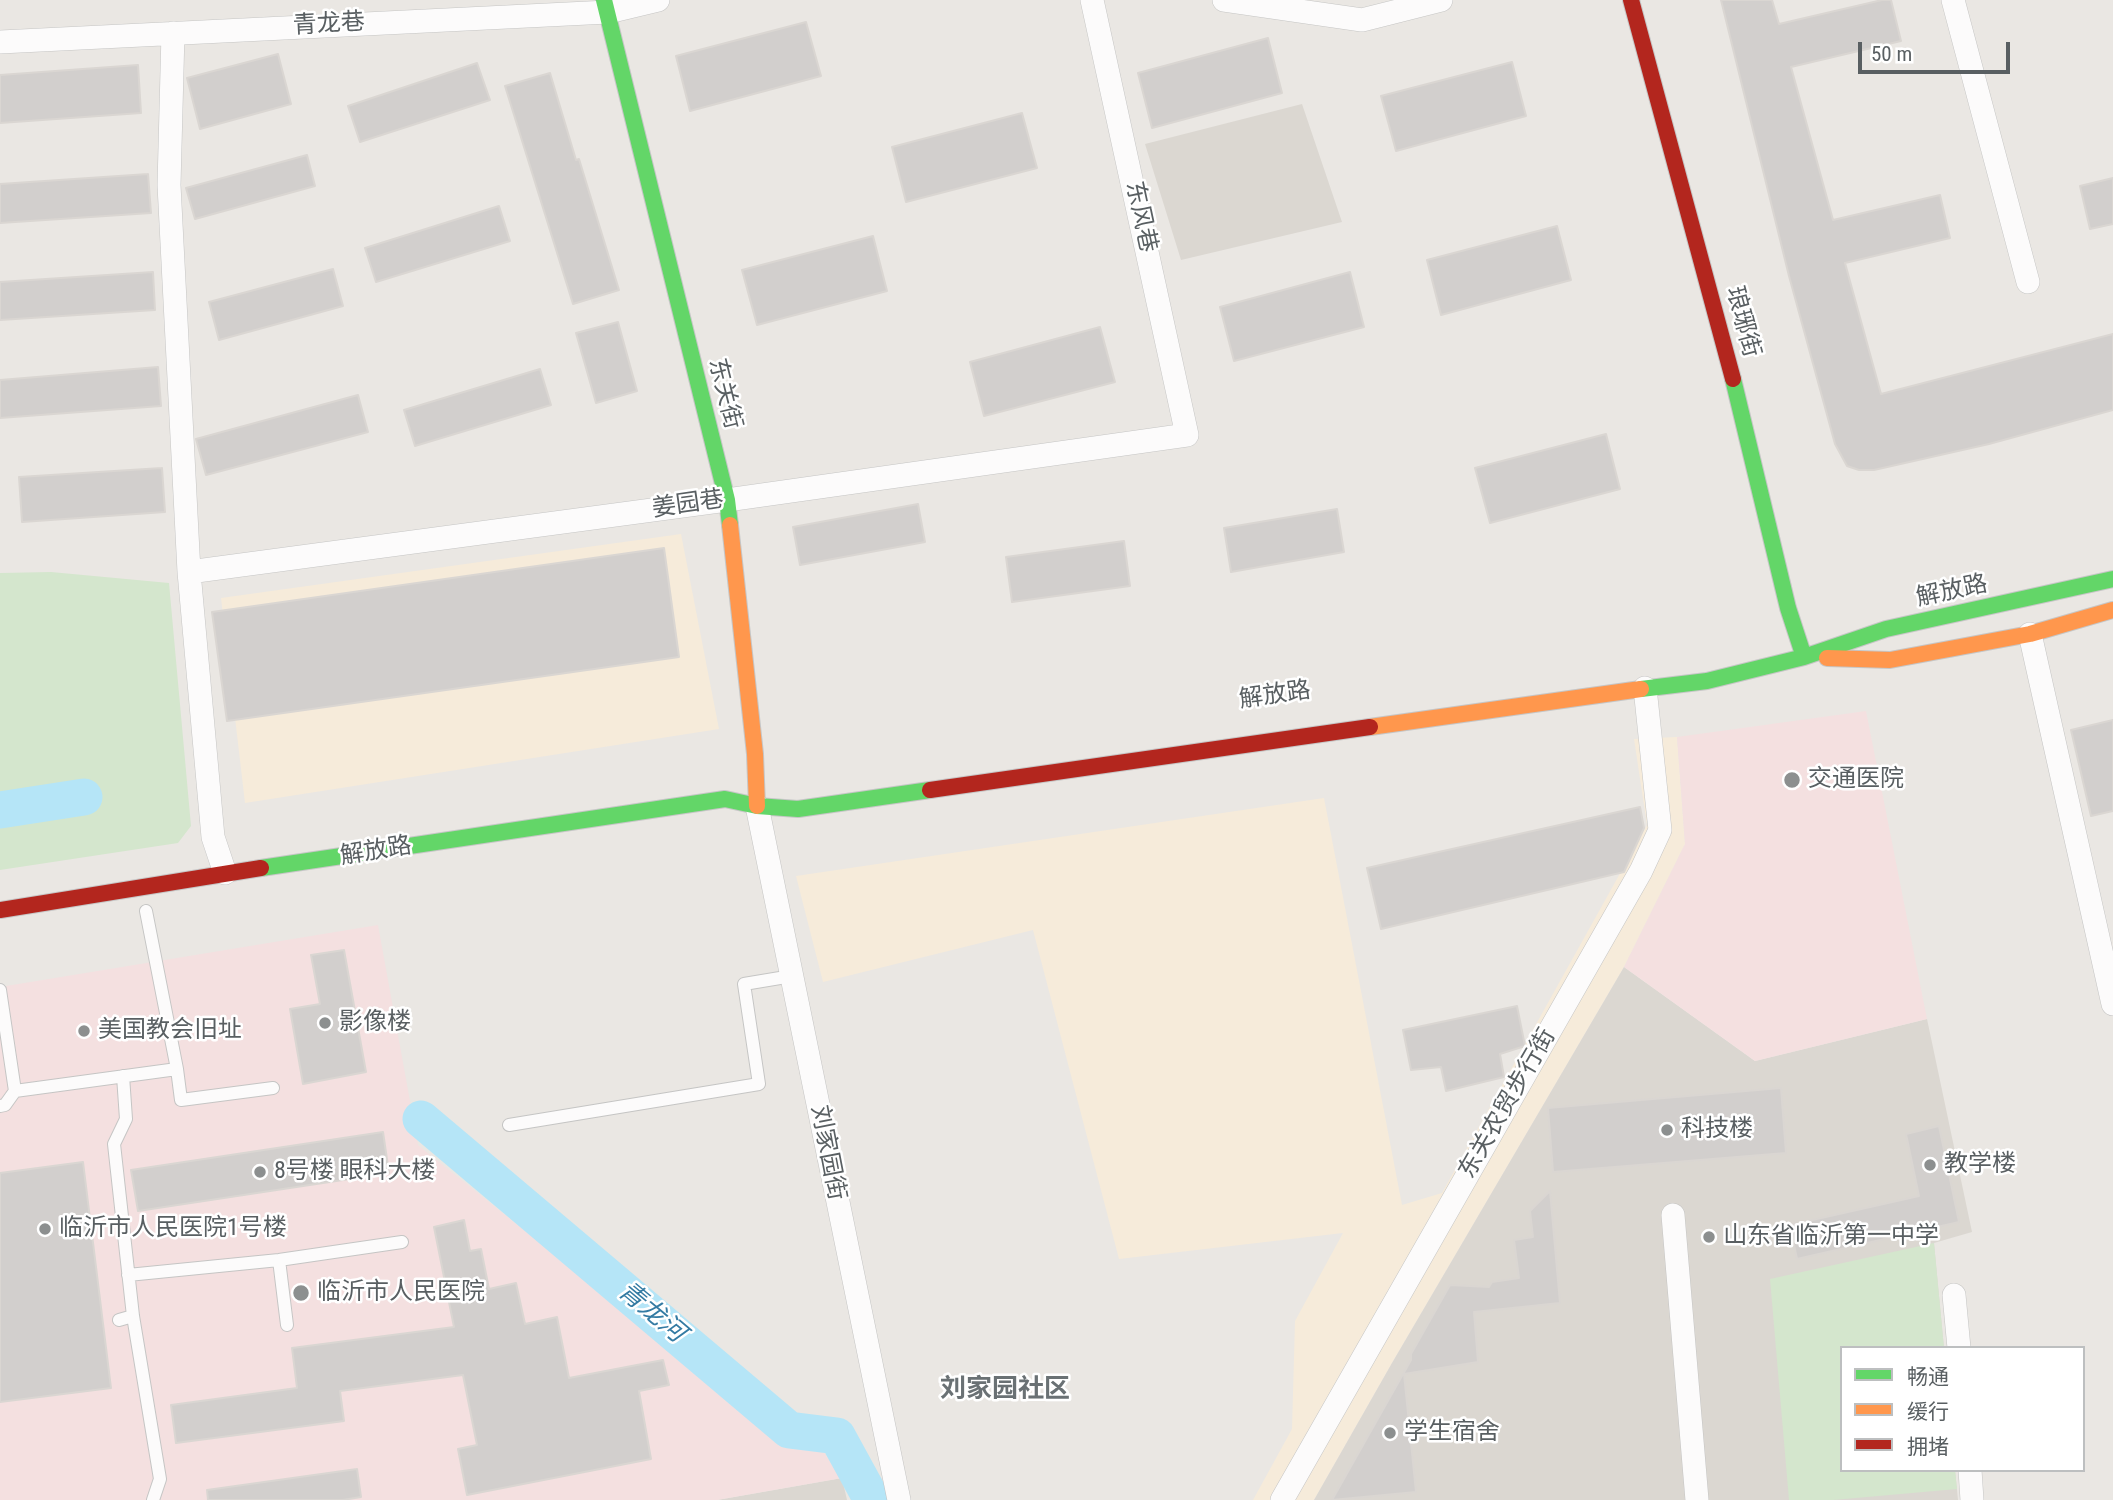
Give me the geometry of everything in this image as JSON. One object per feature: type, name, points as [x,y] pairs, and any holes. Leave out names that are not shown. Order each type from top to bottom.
[{"type":"main road","name":"琅琊街","points":[[1631,0],[1728,359],[1788,608],[1804,657]]},
{"type":"main road","name":"东关街","points":[[606,6],[727,500],[755,754],[747,810]]},
{"type":"main road","name":"解放路","points":[[0,910],[225,873],[725,799],[747,810],[798,809],[1707,681],[1804,657],[1886,629],[2113,579]]},
{"type":"main road","name":"解放路","points":[[1734,656],[1890,660],[2029,634],[2113,610]]},
{"type":"main road","points":[[747,810],[782,794]]},
{"type":"street","name":"青龙巷","points":[[0,42],[606,6],[657,0]]},
{"type":"street","name":"东风巷","points":[[1092,0],[1187,435]]},
{"type":"street","points":[[1224,0],[1362,20],[1441,0]]},
{"type":"street","points":[[1953,0],[2028,282]]},
{"type":"street","points":[[173,33],[169,185],[189,572],[213,837],[225,873]]},
{"type":"street","name":"姜园巷","points":[[189,572],[1187,435]]},
{"type":"street","points":[[2029,634],[2113,1004]]},
{"type":"street","name":"东关农贸步行街","points":[[1282,1500],[1641,871],[1660,830],[1645,688]]},
{"type":"street","name":"刘家园街","points":[[747,810],[792,976],[899,1500]]},
{"type":"street","points":[[1673,1215],[1697,1500]]},
{"type":"street","points":[[1954,1295],[1959,1346]]},
{"type":"street","points":[[1970,1472],[1972,1500]]},
{"type":"lane","points":[[146,911],[181,1100],[273,1088]]},
{"type":"lane","points":[[509,1125],[760,1084],[744,984],[764,978],[792,976]]},
{"type":"lane","points":[[0,990],[15,1091],[5,1105],[0,1105]]},
{"type":"lane","points":[[15,1091],[177,1069]]},
{"type":"lane","points":[[123,1076],[126,1119],[114,1144],[133,1316],[160,1479],[153,1500]]},
{"type":"lane","points":[[128,1275],[279,1260],[402,1242]]},
{"type":"lane","points":[[279,1260],[286,1325]]},
{"type":"lane","points":[[118,1320],[133,1316]]},
{"type":"shaded area","points":[[1302,104],[1342,222],[1181,260],[1145,144]]},
{"type":"shaded area","points":[[681,534],[719,729],[245,803],[221,598]]},
{"type":"shaded area","points":[[1866,711],[1927,1019],[1755,1061],[1624,967],[1685,844],[1677,737]]},
{"type":"shaded area","points":[[1677,737],[1685,844],[1624,967],[1314,1500],[1253,1500],[1292,1429],[1295,1321],[1343,1233],[1119,1259],[1033,930],[823,982],[796,876],[1324,798],[1402,1205],[1442,1193],[1647,825],[1634,739]]},
{"type":"shaded area","name":"临沂市人民医院","points":[[378,925],[418,1145],[787,1441],[821,1448],[842,1478],[717,1500],[0,1500],[0,987]]},
{"type":"shaded area","name":"山东省临沂第一中学","points":[[1624,967],[1755,1061],[1927,1019],[1972,1232],[1934,1243],[1944,1346],[1840,1346],[1840,1472],[1955,1472],[1958,1500],[1314,1500]]},
{"type":"shaded area","points":[[842,1478],[847,1500],[717,1500]]},
{"type":"green space","points":[[51,572],[169,583],[191,826],[178,843],[0,870],[0,573]]},
{"type":"green space","points":[[1934,1243],[1944,1346],[1840,1346],[1840,1472],[1955,1472],[1957,1489],[1833,1500],[1789,1500],[1770,1279]]},
{"type":"building","points":[[1721,0],[1772,0],[1779,24],[1891,0],[1901,41],[1791,67],[1833,220],[1940,195],[1950,238],[1845,263],[1881,394],[2113,334],[2113,410],[1989,444],[1874,470],[1859,470],[1847,466],[1835,444],[1789,276]]},
{"type":"building","points":[[806,22],[821,76],[690,111],[676,56]]},
{"type":"building","points":[[1268,38],[1282,93],[1152,128],[1138,73]]},
{"type":"building","points":[[278,54],[291,104],[200,129],[187,78]]},
{"type":"building","points":[[1512,62],[1526,116],[1396,151],[1381,96]]},
{"type":"building","points":[[477,63],[490,100],[360,142],[348,106]]},
{"type":"building","points":[[138,65],[141,113],[0,123],[0,75]]},
{"type":"building","points":[[550,73],[619,290],[573,304],[505,86]]},
{"type":"building","points":[[1022,113],[1037,168],[906,202],[892,147]]},
{"type":"building","points":[[307,155],[315,186],[195,219],[186,188]]},
{"type":"building","points":[[148,174],[151,213],[0,223],[0,184]]},
{"type":"building","points":[[2113,178],[2113,224],[2090,229],[2080,186]]},
{"type":"building","points":[[499,206],[510,241],[376,282],[365,248]]},
{"type":"building","points":[[1557,226],[1571,280],[1441,315],[1427,260]]},
{"type":"building","points":[[873,236],[887,291],[757,325],[742,270]]},
{"type":"building","points":[[333,269],[343,306],[219,340],[209,302]]},
{"type":"building","points":[[153,272],[155,310],[0,320],[0,282]]},
{"type":"building","points":[[1350,272],[1364,327],[1234,361],[1220,307]]},
{"type":"building","points":[[618,322],[637,391],[596,403],[576,333]]},
{"type":"building","points":[[1100,327],[1115,382],[984,416],[970,362]]},
{"type":"building","points":[[158,367],[161,406],[0,418],[0,380]]},
{"type":"building","points":[[540,369],[551,405],[415,446],[404,410]]},
{"type":"building","points":[[358,395],[368,432],[206,475],[196,439]]},
{"type":"building","points":[[1606,434],[1620,489],[1490,523],[1475,468]]},
{"type":"building","points":[[162,468],[165,512],[22,522],[19,477]]},
{"type":"building","points":[[918,504],[925,542],[800,565],[793,527]]},
{"type":"building","points":[[1337,509],[1344,552],[1231,572],[1224,528]]},
{"type":"building","points":[[1124,541],[1130,586],[1012,602],[1006,557]]},
{"type":"building","points":[[664,548],[679,657],[227,721],[212,612]]},
{"type":"building","points":[[2113,720],[2113,811],[2091,816],[2071,730]]},
{"type":"building","points":[[1640,807],[1644,828],[1624,872],[1381,929],[1367,868]]},
{"type":"building","name":"影像楼","points":[[344,950],[366,1072],[303,1084],[290,1009],[320,1004],[311,955]]},
{"type":"building","points":[[1517,1006],[1525,1046],[1500,1054],[1504,1077],[1446,1091],[1441,1067],[1411,1070],[1403,1030]]},
{"type":"building","name":"科技楼","points":[[1781,1088],[1786,1153],[1553,1172],[1548,1108]]},
{"type":"building","name":"教学楼","points":[[1939,1126],[1959,1222],[1797,1259],[1790,1225],[1919,1196],[1906,1134]]},
{"type":"building","name":"8号楼 眼科大楼","points":[[383,1132],[389,1173],[138,1211],[131,1170]]},
{"type":"building","name":"临沂市人民医院1号楼","points":[[83,1162],[111,1388],[0,1402],[0,1173]]},
{"type":"building","points":[[1550,1191],[1560,1303],[1474,1312],[1478,1362],[1404,1374],[1416,1492],[1332,1500],[1450,1285],[1489,1287],[1492,1282],[1519,1278],[1514,1240],[1533,1237],[1530,1211]]},
{"type":"building","points":[[464,1220],[470,1251],[481,1249],[489,1289],[516,1283],[525,1324],[557,1317],[569,1378],[663,1360],[669,1385],[639,1391],[651,1459],[467,1495],[458,1449],[477,1445],[463,1375],[340,1391],[344,1421],[176,1443],[171,1405],[297,1388],[292,1348],[454,1327],[434,1227]]},
{"type":"building","points":[[357,1469],[361,1497],[343,1500],[208,1500],[207,1490]]},
{"type":"waterway","name":"青龙河","points":[[0,810],[84,797]]},
{"type":"waterway","name":"青龙河","points":[[421,1119],[789,1430],[837,1436],[872,1500]]},
{"type":"traffic: fast","points":[[604,0],[727,500],[730,525]]},
{"type":"traffic: fast","points":[[1733,379],[1788,608],[1804,657]]},
{"type":"traffic: fast","points":[[1641,689],[1707,681],[1804,657],[1886,629],[2113,579]]},
{"type":"traffic: fast","points":[[261,868],[725,799],[757,806],[798,809],[930,790]]},
{"type":"traffic: slow","points":[[730,525],[755,754],[757,806]]},
{"type":"traffic: slow","points":[[1827,658],[1890,660],[2030,634],[2113,610]]},
{"type":"traffic: slow","points":[[1370,727],[1641,689]]},
{"type":"traffic: jam","points":[[1631,0],[1733,379]]},
{"type":"traffic: jam","points":[[930,790],[1370,727]]},
{"type":"traffic: jam","points":[[0,910],[261,868]]},
{"type":"place","name":"交通医院","points":[[1792,780]]},
{"type":"place","name":"影像楼","points":[[325,1023]]},
{"type":"place","name":"美国教会旧址","points":[[84,1031]]},
{"type":"place","name":"科技楼","points":[[1667,1130]]},
{"type":"place","name":"教学楼","points":[[1930,1165]]},
{"type":"place","name":"8号楼 眼科大楼","points":[[260,1172]]},
{"type":"place","name":"临沂市人民医院1号楼","points":[[45,1229]]},
{"type":"place","name":"山东省临沂第一中学","points":[[1709,1237]]},
{"type":"place","name":"临沂市人民医院","points":[[301,1293]]},
{"type":"place","name":"学生宿舍","points":[[1390,1433]]},
{"type":"district","name":"刘家园社区","points":[[1005,1390]]}]
